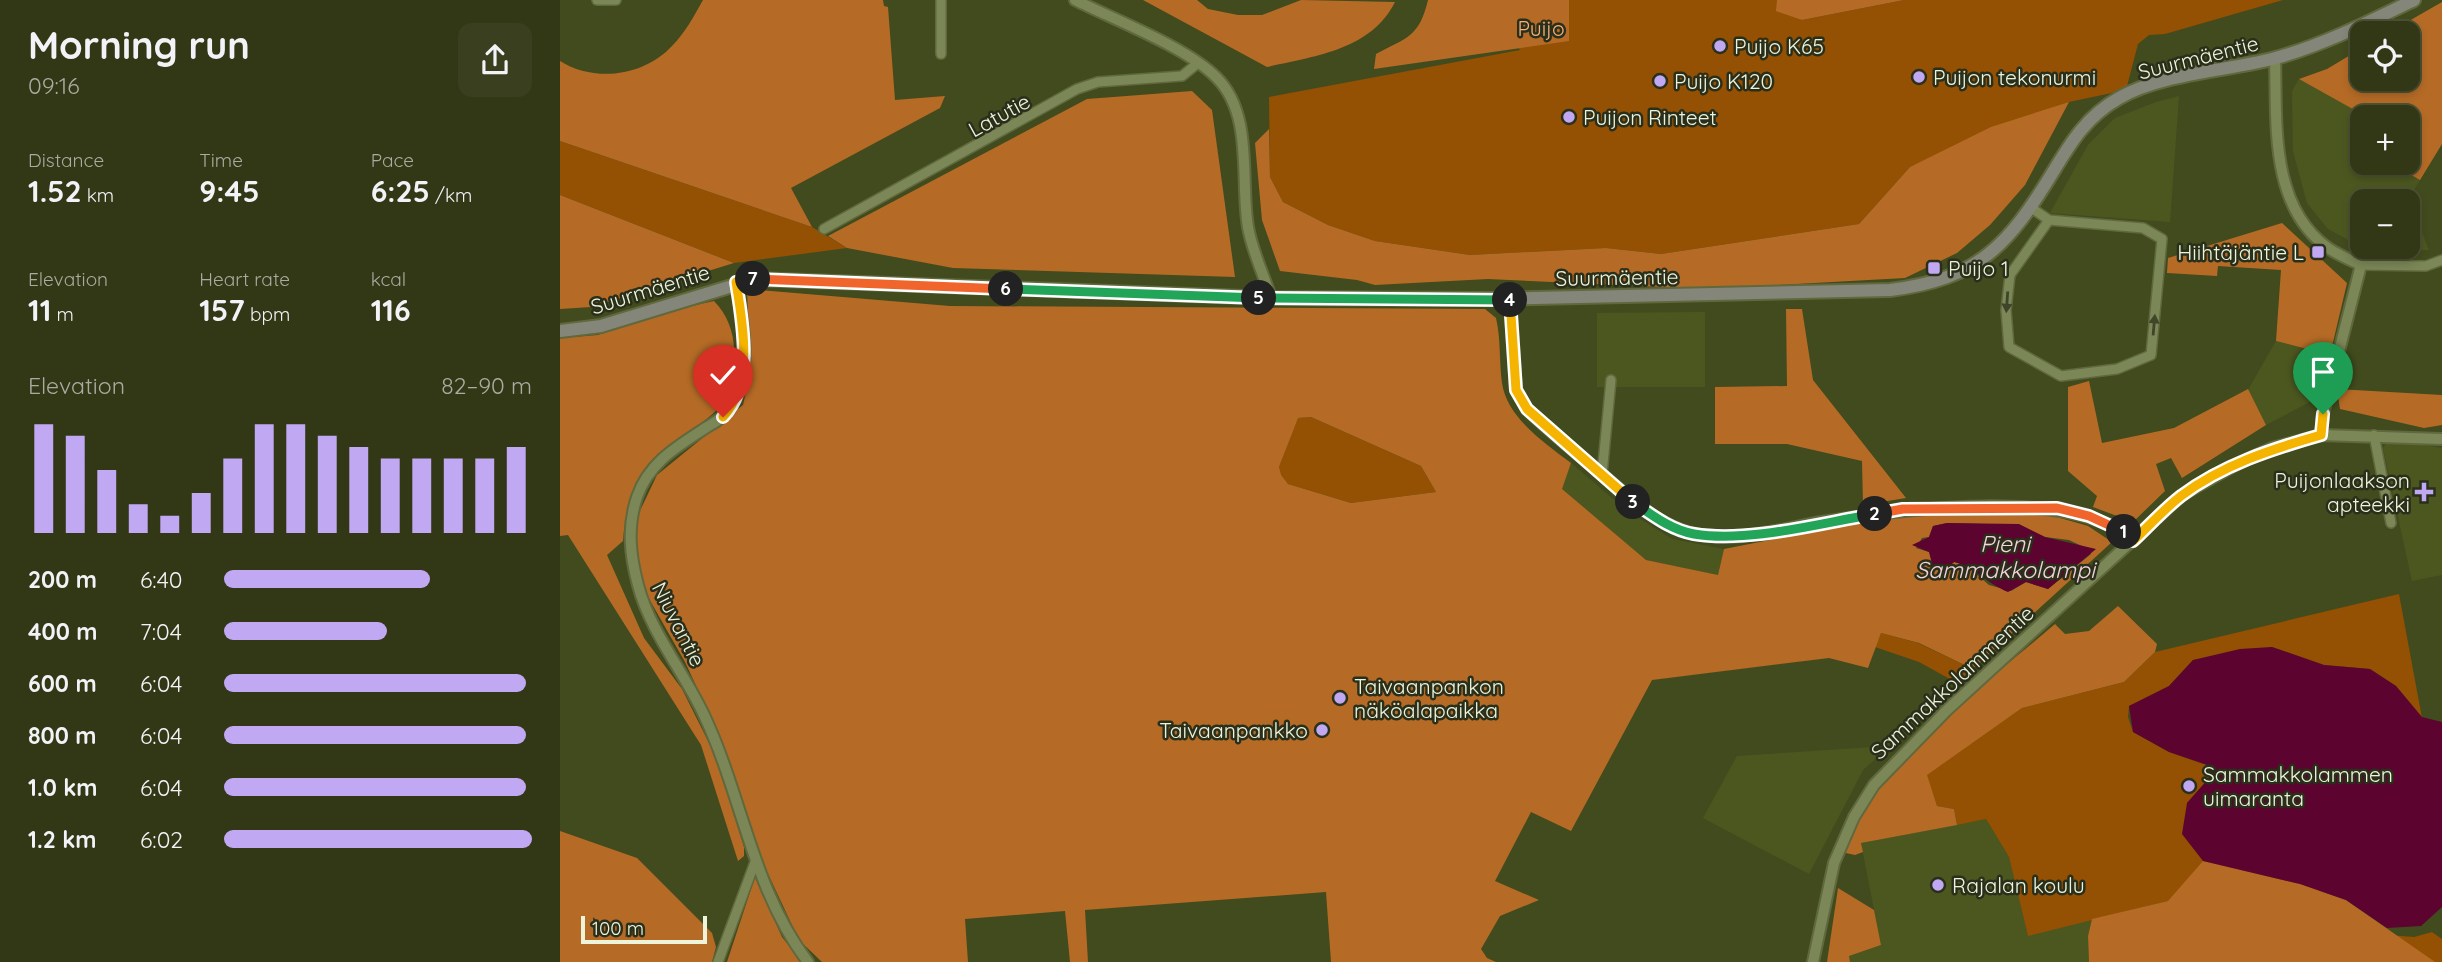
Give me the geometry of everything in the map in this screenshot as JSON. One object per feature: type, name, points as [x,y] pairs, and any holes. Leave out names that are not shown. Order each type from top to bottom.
[{"type":"main road","name":"Suurmäentie","points":[[560,331],[601,326],[736,282],[755,279],[1271,298],[1510,298],[1890,290],[1926,286],[1947,279],[1980,262],[1998,246],[2031,206],[2091,117],[2120,97],[2162,82],[2275,58],[2373,20],[2414,0]]},
{"type":"street","points":[[597,0],[616,0]]},
{"type":"street","points":[[941,0],[941,54]]},
{"type":"street","points":[[1075,0],[1198,63],[1217,77],[1227,92],[1237,115],[1248,228],[1271,298]]},
{"type":"street","points":[[2275,58],[2277,131],[2289,198],[2297,216],[2310,232],[2328,248],[2361,265],[2426,266],[2442,260]]},
{"type":"street","name":"Latutie","points":[[824,229],[1077,89],[1098,82],[1182,76],[1198,63]]},
{"type":"street","points":[[2031,206],[2049,220],[2143,228],[2162,239],[2151,355],[2117,369],[2062,376],[2009,347],[2006,310],[2010,275],[2049,220]]},
{"type":"street","points":[[2321,435],[2323,414],[2361,265]]},
{"type":"street","name":"Niuvantie","points":[[736,282],[743,371],[739,392],[723,417],[659,461],[648,474],[631,522],[630,541],[639,590],[704,713],[722,758],[755,862],[793,941],[807,962]]},
{"type":"street","points":[[1510,298],[1516,390],[1527,409],[1552,434],[1665,524],[1693,534],[1731,537],[1903,509],[2057,508],[2111,525],[2133,541]]},
{"type":"street","points":[[1602,474],[1611,380]]},
{"type":"street","name":"Sammakkolammentie","points":[[1813,962],[1834,863],[1854,817],[1874,785],[1905,749],[2182,495],[2272,448],[2321,435],[2442,439]]},
{"type":"street","points":[[2374,435],[2391,523]]},
{"type":"street","points":[[718,962],[755,862]]},
{"type":"shaded area","points":[[2299,79],[2350,108],[2350,175],[2411,175],[2420,180],[2414,189],[2350,189],[2350,241],[2328,229],[2307,203],[2293,151],[2292,91]]},
{"type":"shaded area","points":[[2179,96],[2170,222],[2050,213],[2088,145],[2115,118]]},
{"type":"shaded area","points":[[2420,228],[2429,250],[2420,250]]},
{"type":"shaded area","points":[[1705,312],[1705,387],[1597,387],[1597,313]]},
{"type":"shaded area","points":[[2276,341],[2330,355],[2319,397],[2266,425],[2248,390]]},
{"type":"shaded area","points":[[2389,439],[2442,448],[2442,575],[2412,581],[2383,448]]},
{"type":"shaded area","points":[[1571,463],[1626,510],[1672,539],[1724,549],[1718,575],[1646,560],[1561,489]]},
{"type":"shaded area","points":[[1890,746],[1863,770],[1809,874],[1703,818],[1737,756]]},
{"type":"shaded area","points":[[1986,819],[2009,857],[2028,935],[2092,919],[2088,936],[2089,962],[1850,962],[1849,956],[1881,945],[1861,843]]},
{"type":"green space","points":[[703,0],[883,0],[884,6],[888,7],[895,100],[945,96],[940,108],[791,188],[812,227],[560,141],[560,61],[574,68],[603,74],[633,70],[648,64],[677,41]]},
{"type":"green space","points":[[1143,0],[1197,0],[1208,9],[1238,15],[1262,15],[1301,0],[1395,2],[1385,18],[1357,41],[1322,54],[1267,67]]},
{"type":"green space","name":"Puijo","points":[[1428,0],[1569,0],[1569,41],[1374,69],[1376,54],[1404,39],[1416,29]]},
{"type":"green space","name":"Puijo","points":[[1492,0],[1872,0],[1789,14],[1802,20],[1904,0],[2283,0],[2165,34],[2149,35],[2138,44],[2126,90],[2069,102],[1910,167],[1859,224],[1661,254],[1606,248],[1470,255],[1375,241],[1328,225],[1283,202],[1270,177],[1269,97],[1520,50]]},
{"type":"green space","points":[[1777,0],[1904,0],[1802,20],[1776,11]]},
{"type":"green space","points":[[2442,2],[2442,144],[2420,180],[2411,175],[2420,175],[2420,105],[2350,105],[2350,108],[2299,79],[2327,69],[2350,55],[2350,91],[2420,91],[2420,21],[2409,21]]},
{"type":"green space","points":[[1192,91],[1212,110],[1235,277],[953,268],[847,248],[828,236],[1087,99]]},
{"type":"green space","points":[[2069,102],[2025,185],[1990,225],[1957,253],[1905,278],[1707,289],[1488,279],[1375,285],[1357,280],[1280,271],[1262,220],[1255,143],[1269,129],[1270,177],[1283,202],[1328,225],[1375,241],[1470,255],[1606,248],[1661,254],[1859,224],[1910,167],[1991,127]]},
{"type":"green space","points":[[560,141],[812,227],[847,248],[734,263],[560,195]]},
{"type":"green space","points":[[560,195],[734,263],[591,307],[560,309]]},
{"type":"green space","points":[[2282,223],[2347,283],[2330,355],[2276,341],[2281,270],[2218,266],[2217,276],[2167,273],[2168,258]]},
{"type":"green space","points":[[747,289],[950,306],[1485,309],[1496,318],[1502,383],[1511,407],[1529,429],[1571,463],[1562,489],[1646,560],[1718,575],[1724,549],[1911,512],[2036,511],[2088,526],[2112,542],[1973,669],[1919,643],[1881,633],[1868,668],[1829,658],[1652,680],[1571,831],[1531,812],[1495,881],[1539,900],[1500,916],[1481,949],[1487,958],[1496,962],[1331,962],[1326,892],[1085,910],[1088,962],[1070,962],[1065,911],[965,919],[968,962],[822,962],[799,940],[762,861],[720,737],[685,662],[648,597],[638,569],[635,543],[637,517],[657,475],[743,405],[750,374]],"holes":[[[1311,417],[1421,466],[1436,492],[1351,503],[1288,484],[1279,467],[1298,418]],[[1947,523],[2019,525],[2045,537],[2069,540],[2084,547],[2091,554],[2048,589],[2026,582],[2011,591],[1989,585],[1966,565],[1954,562],[1949,566],[1933,559],[1929,552],[1916,548],[1922,538],[1929,537],[1933,526]]]},
{"type":"green space","points":[[714,301],[727,319],[733,340],[733,372],[726,398],[713,414],[656,456],[648,465],[637,482],[630,501],[623,541],[607,555],[644,638],[682,689],[715,755],[744,847],[744,856],[738,861],[701,745],[568,535],[560,536],[560,338],[598,335],[655,314]]},
{"type":"green space","points":[[1786,309],[1802,309],[1813,380],[1906,498],[1863,505],[1862,461],[1787,444],[1715,444],[1715,387],[1787,386]]},
{"type":"green space","points":[[2089,381],[2102,443],[2174,428],[2248,389],[2266,425],[2182,478],[2171,458],[2156,464],[2165,491],[2133,522],[2093,507],[2097,496],[2068,471],[2068,387]]},
{"type":"green space","points":[[2337,389],[2442,395],[2442,425],[2424,428],[2340,409]]},
{"type":"green space","points":[[1311,417],[1421,466],[1436,492],[1351,503],[1288,484],[1280,475],[1279,467],[1297,418]]},
{"type":"green space","points":[[2399,594],[2422,718],[2396,686],[2370,669],[2324,665],[2272,647],[2193,660],[2169,686],[2129,706],[2128,717],[2133,732],[2169,752],[2210,766],[2209,778],[2187,803],[2387,935],[2414,937],[2432,932],[2442,939],[2442,962],[2183,962],[2168,901],[2028,936],[2009,857],[1986,819],[1957,825],[1954,809],[1937,806],[1926,775],[2022,708],[2124,682],[2155,652]]},
{"type":"green space","points":[[2118,606],[2157,644],[2155,652],[2124,682],[2022,708],[1927,775],[1937,806],[1954,809],[1957,825],[1861,843],[1863,852],[1855,855],[1846,853],[1854,825],[1873,795],[1900,762],[1967,698],[2055,624],[2065,634],[2089,631]]},
{"type":"green space","points":[[1881,633],[1918,643],[1973,669],[1957,683],[1919,662],[1875,647]]},
{"type":"green space","points":[[560,831],[637,858],[712,933],[716,947],[712,962],[560,962]]},
{"type":"green space","points":[[2203,861],[2300,884],[2346,900],[2435,962],[2089,962],[2088,936],[2092,919],[2168,901]]},
{"type":"green space","points":[[755,877],[782,937],[802,962],[727,962]]},
{"type":"green space","points":[[1838,888],[1874,910],[1881,945],[1849,956],[1850,962],[1827,962]]},
{"type":"water","name":"Pieni Sammakkolampi","points":[[1947,523],[2019,524],[2045,537],[2096,549],[2048,589],[2026,582],[2008,592],[1954,562],[1943,572],[1933,568],[1929,552],[1912,545],[1929,537],[1933,526]]},
{"type":"water","points":[[2272,647],[2324,665],[2370,669],[2396,686],[2422,717],[2442,722],[2442,907],[2421,926],[2387,928],[2346,900],[2300,884],[2203,861],[2182,834],[2187,803],[2209,778],[2210,766],[2169,752],[2133,732],[2129,706],[2169,686],[2193,660],[2240,649]]},
{"type":"place","name":"Puijo K65","points":[[1720,46]]},
{"type":"place","name":"Puijon tekonurmi","points":[[1919,77]]},
{"type":"place","name":"Puijo K120","points":[[1660,81]]},
{"type":"place","name":"Puijon Rinteet","points":[[1569,117]]},
{"type":"place","name":"Hiihtäjäntie L","points":[[2318,252]]},
{"type":"place","name":"Puijo 1","points":[[1934,268]]},
{"type":"place","name":"Puijonlaakson apteekki","points":[[2424,492]]},
{"type":"place","name":"Taivaanpankon näköalapaikka","points":[[1340,698]]},
{"type":"place","name":"Taivaanpankko","points":[[1322,730]]},
{"type":"place","name":"Sammakkolammen uimaranta","points":[[2189,786]]},
{"type":"place","name":"Rajalan koulu","points":[[1938,885]]},
{"type":"route","points":[[723,417],[731,409],[739,392],[743,371],[741,307],[736,282],[755,279],[1271,298],[1510,298],[1516,390],[1527,409],[1552,434],[1633,501],[1665,524],[1693,534],[1731,537],[1903,509],[2057,508],[2111,525],[2133,541],[2182,495],[2272,448],[2321,435],[2323,414]]}]
